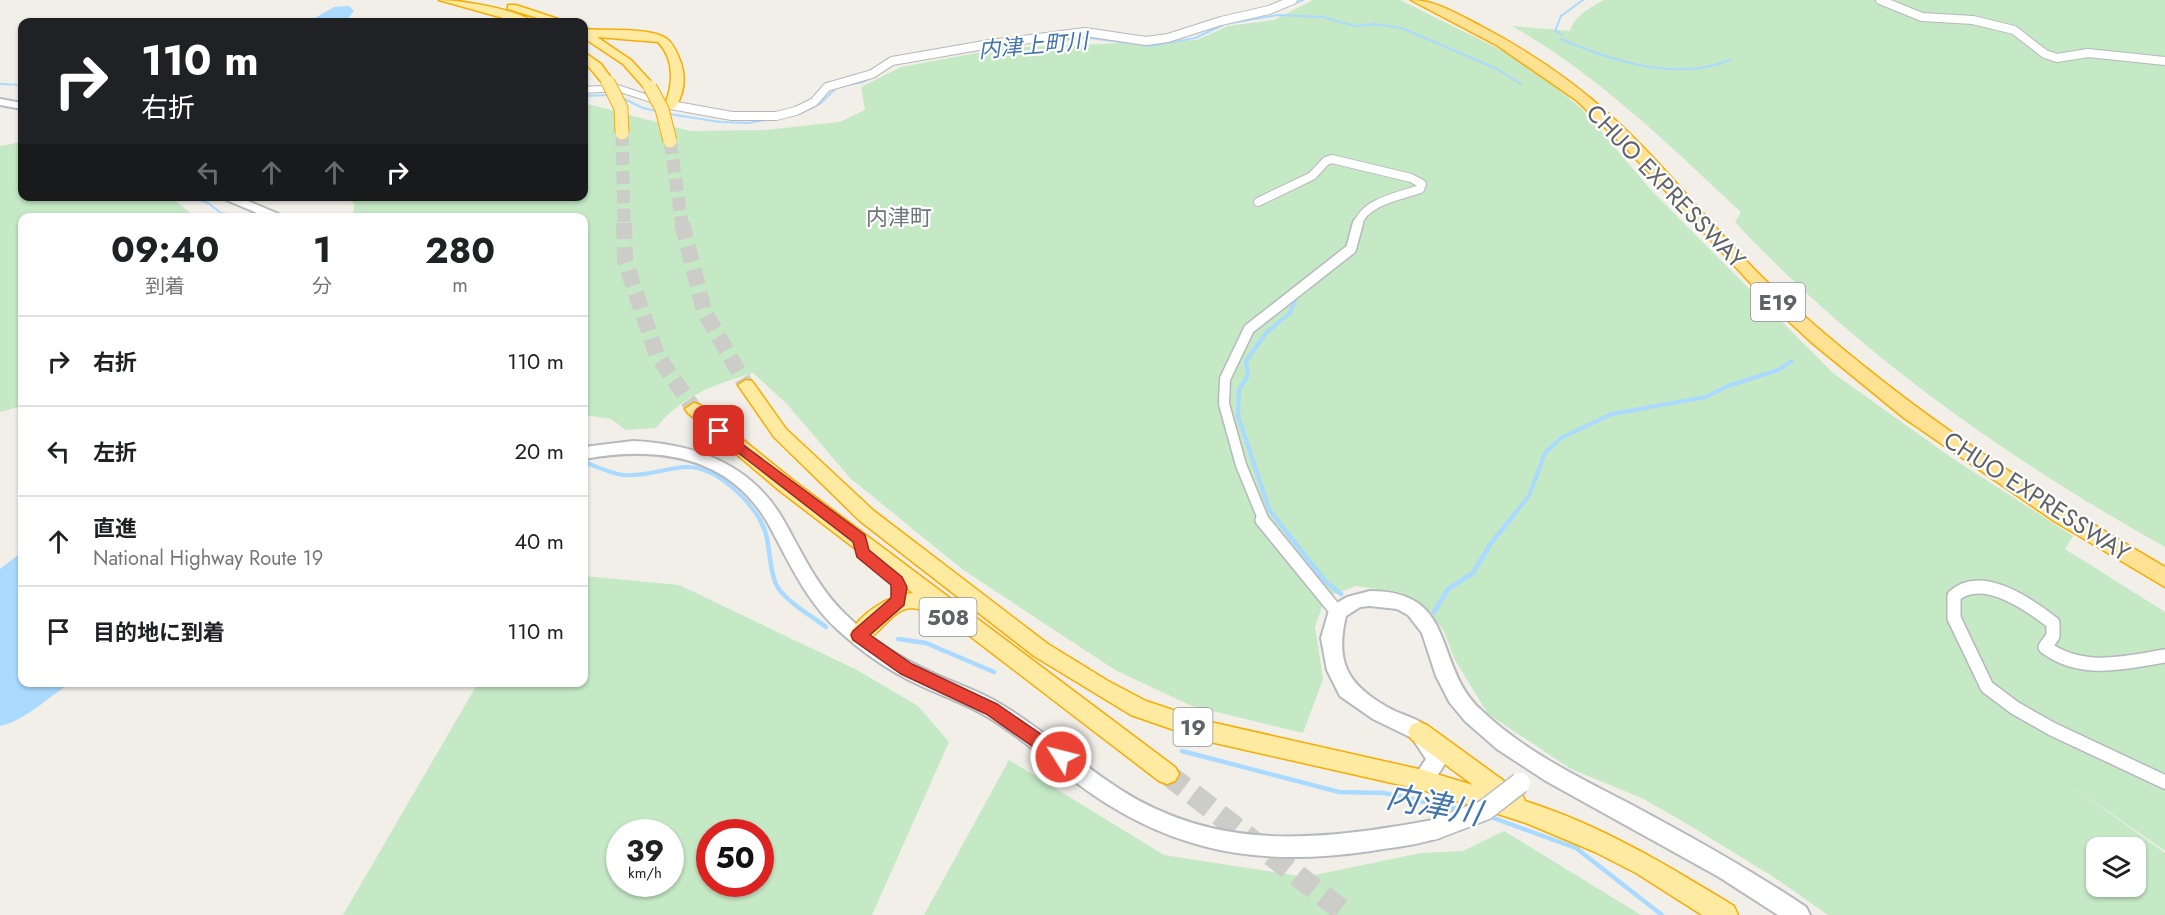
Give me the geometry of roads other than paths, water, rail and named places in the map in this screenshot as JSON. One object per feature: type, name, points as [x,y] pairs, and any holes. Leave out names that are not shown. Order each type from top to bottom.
[{"type":"highway","points":[[480,0],[546,18]]},
{"type":"highway","name":"CHUO EXPRESSWAY","points":[[1417,0],[1503,43],[1582,98],[1617,131],[1773,298],[1899,403],[2029,494],[2165,578]]},
{"type":"highway","name":"CHUO EXPRESSWAY","points":[[1433,0],[1507,37],[1544,60],[1600,101],[1624,122],[1790,296],[1905,393],[2042,488],[2165,562]]},
{"type":"highway","points":[[448,1],[477,11],[485,18]]},
{"type":"highway","points":[[448,1],[512,18]]},
{"type":"highway","points":[[588,32],[654,37],[667,46],[679,74],[678,88],[671,105]]},
{"type":"highway","points":[[588,35],[627,62],[651,87],[662,109],[670,141]]},
{"type":"highway","points":[[627,62],[625,51],[637,43],[649,41],[667,46]]},
{"type":"highway","points":[[588,59],[608,82],[621,108],[622,132]]},
{"type":"highway","name":"19","points":[[746,386],[780,433],[867,516],[1041,650],[1139,708],[1206,731],[1423,780],[1529,813],[1604,844],[1645,865],[1725,915]]},
{"type":"highway","name":"19","points":[[694,408],[745,453],[1167,774]]},
{"type":"highway","name":"508","points":[[860,539],[862,553],[896,581],[900,587],[899,601]]},
{"type":"highway","name":"508","points":[[859,635],[899,601],[919,600],[930,605],[975,638],[994,642]]},
{"type":"highway","points":[[1419,732],[1529,813]]},
{"type":"main road","points":[[0,102],[18,105]]},
{"type":"main road","points":[[236,201],[269,213]]},
{"type":"main road","name":"508","points":[[588,452],[630,444],[658,448],[695,457],[731,473],[750,488],[767,508],[805,577],[834,615],[907,669],[992,709],[1114,797],[1171,826],[1243,847],[1301,849],[1366,843],[1433,830],[1485,810],[1520,783],[1535,764]]},
{"type":"main road","points":[[1423,780],[1437,759],[1419,732],[1380,713],[1347,690],[1337,670],[1331,638],[1337,612],[1349,603],[1364,597],[1394,600],[1418,612],[1434,635],[1452,690],[1474,718],[1535,764],[1672,838],[1774,898],[1798,915]]},
{"type":"street","points":[[588,90],[618,88],[671,105],[733,117],[750,118],[786,114],[819,99],[827,87],[872,74],[892,61],[1085,32],[1146,41],[1168,38],[1221,21],[1269,10],[1293,0]]},
{"type":"street","points":[[1880,0],[1922,17],[1973,20],[2014,30],[2045,54],[2057,58],[2088,54],[2114,54],[2165,61]]},
{"type":"street","points":[[1258,202],[1312,176],[1326,161],[1332,159],[1411,178],[1422,184],[1420,189],[1371,207],[1360,216],[1351,249],[1249,328],[1225,379],[1224,404],[1261,518],[1337,612]]},
{"type":"street","points":[[2165,656],[2116,664],[2073,663],[2054,656],[2045,647],[2053,636],[2053,623],[2039,611],[1992,590],[1966,588],[1954,596],[1954,618],[1987,687],[2015,708],[2052,729],[2126,766],[2165,782]]},
{"type":"water","points":[[349,6],[354,11],[348,18],[315,18],[334,7]]},
{"type":"water","points":[[18,555],[18,687],[65,687],[19,719],[0,726],[0,569]]},
{"type":"waterway","points":[[1292,4],[1303,0]]},
{"type":"waterway","points":[[1562,35],[1555,31],[1561,16],[1583,0]]},
{"type":"waterway","name":"内津上町川","points":[[1036,42],[1090,38],[1151,46],[1195,38],[1225,24],[1278,15],[1323,17],[1355,26],[1375,24],[1402,28],[1497,69],[1521,84]]},
{"type":"waterway","points":[[1561,39],[1601,55],[1666,69],[1688,69],[1730,60]]},
{"type":"waterway","name":"内津上町川","points":[[618,96],[643,108],[669,114],[720,122],[748,123],[799,114],[821,103],[837,87],[863,82],[872,77]]},
{"type":"waterway","name":"内津川","points":[[0,84],[18,85]]},
{"type":"waterway","name":"内津上町川","points":[[588,96],[610,95]]},
{"type":"waterway","name":"内津川","points":[[202,201],[221,213]]},
{"type":"waterway","points":[[1278,521],[1269,509],[1238,416],[1239,390],[1248,375],[1246,361],[1267,332],[1290,313],[1296,298]]},
{"type":"waterway","points":[[1509,521],[1529,496],[1545,453],[1561,438],[1612,414],[1706,397],[1728,386],[1778,370],[1792,361]]},
{"type":"waterway","name":"内津川","points":[[588,464],[624,475],[639,475],[684,467],[707,471],[738,493],[761,521]]},
{"type":"waterway","name":"内津川","points":[[760,520],[766,535],[773,576],[779,590],[791,602],[826,627]]},
{"type":"waterway","points":[[1277,520],[1325,581],[1341,594]]},
{"type":"waterway","points":[[1434,612],[1448,589],[1473,573],[1491,543],[1510,520]]},
{"type":"waterway","name":"内津川","points":[[898,639],[926,643],[994,672]]},
{"type":"waterway","name":"内津川","points":[[1182,751],[1339,792],[1384,793],[1463,810]]},
{"type":"waterway","name":"内津川","points":[[1488,816],[1576,848],[1662,915]]},
{"type":"tunnel","points":[[622,133],[624,224]]},
{"type":"tunnel","points":[[670,141],[682,224]]},
{"type":"tunnel","points":[[624,223],[625,261],[657,355],[694,409]]},
{"type":"tunnel","points":[[682,223],[704,311],[746,385]]},
{"type":"tunnel","points":[[1167,774],[1348,915]]},
{"type":"district","name":"内津町","points":[[899,217]]}]
